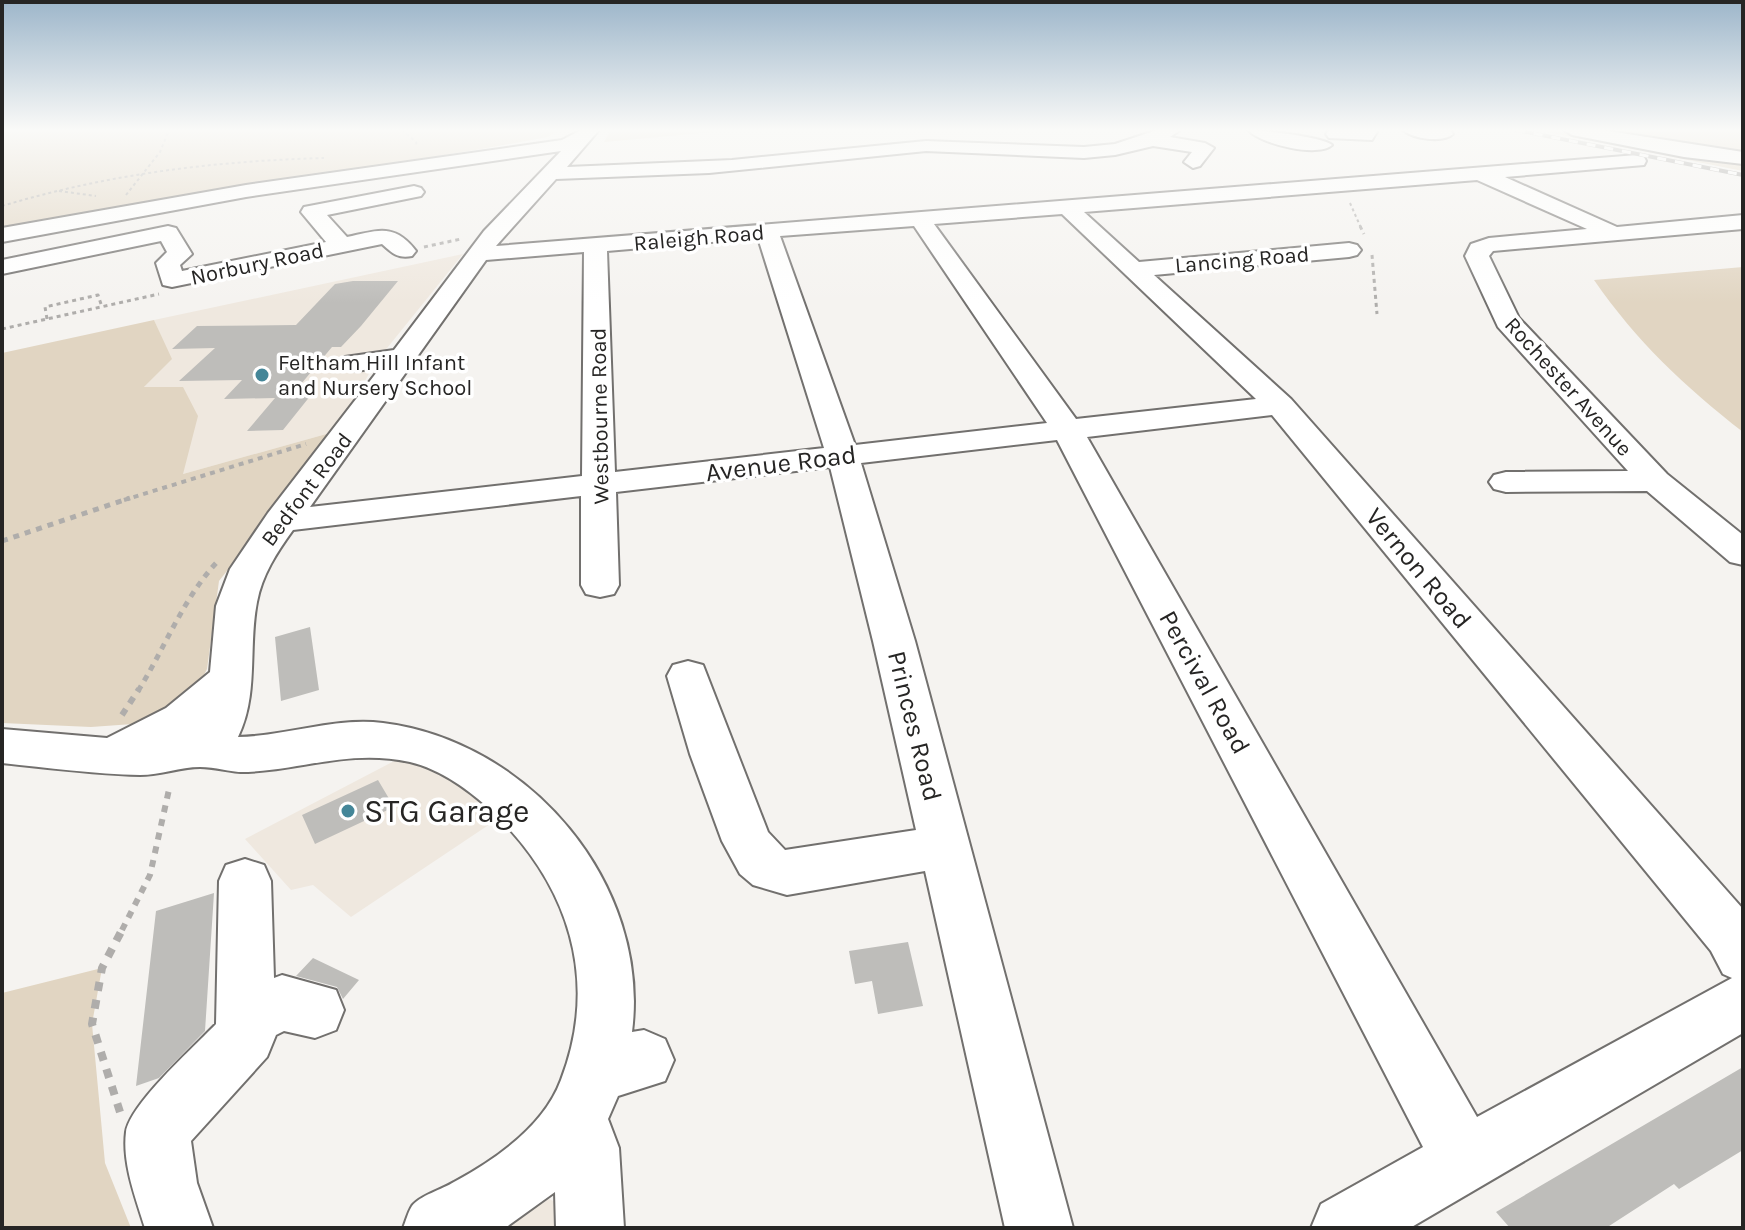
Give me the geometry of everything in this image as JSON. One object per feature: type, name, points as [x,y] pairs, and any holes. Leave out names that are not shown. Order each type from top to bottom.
[{"type":"street","points":[[172,280],[168,263],[180,254],[168,233],[119,232],[12,265],[6,234],[274,187]]},
{"type":"street","points":[[392,187],[397,195]]},
{"type":"street","name":"Norbury Road","points":[[341,245],[310,209],[435,187]]},
{"type":"street","name":"Bedfont Road","points":[[193,752],[222,729],[235,607],[242,584],[261,549],[486,245],[536,187]]},
{"type":"street","name":"Raleigh Road","points":[[486,245],[595,246],[1305,187]]},
{"type":"street","points":[[1511,187],[1614,234]]},
{"type":"street","name":"Vernon Road","points":[[1067,207],[1280,405],[1730,934],[1743,956]]},
{"type":"street","name":"Percival Road","points":[[920,219],[1067,429],[1465,1160]]},
{"type":"street","name":"Rochester Avenue","points":[[1743,222],[1489,245],[1479,249],[1477,256],[1507,321],[1655,481],[1743,554]]},
{"type":"street","name":"Princes Road","points":[[767,232],[843,456],[894,641],[1039,1228]]},
{"type":"street","name":"Norbury Road","points":[[172,280],[387,236],[404,251]]},
{"type":"street","name":"Westbourne Road","points":[[595,246],[601,484],[600,585]]},
{"type":"street","name":"Lancing Road","points":[[1136,269],[1349,250]]},
{"type":"street","points":[[355,363],[402,357]]},
{"type":"street","name":"Avenue Road","points":[[281,521],[1280,405]]},
{"type":"street","points":[[1506,482],[1655,481]]},
{"type":"street","points":[[688,676],[713,754],[747,841],[758,859],[771,869],[787,873],[944,847]]},
{"type":"street","points":[[103,753],[159,735],[184,722],[208,702],[229,678]]},
{"type":"street","points":[[2,746],[141,757],[193,752],[238,755],[344,740],[384,740],[428,748],[467,766],[518,803],[573,875],[593,915],[605,982],[605,1082],[587,1148],[590,1228]]},
{"type":"street","points":[[179,1228],[164,1183],[158,1131],[246,1036],[245,881]]},
{"type":"street","points":[[1345,1228],[1743,1001]]},
{"type":"street","points":[[246,1019],[282,1003],[315,1010]]},
{"type":"street","points":[[437,1228],[493,1200],[523,1176],[550,1152],[605,1082]]},
{"type":"path","points":[[2,206],[70,187]]},
{"type":"path","points":[[125,196],[131,187]]},
{"type":"path","points":[[404,251],[469,237],[486,245]]},
{"type":"path","points":[[2,329],[159,295],[155,283],[172,280]]},
{"type":"path","points":[[47,319],[45,307],[98,295],[102,307]]},
{"type":"path","points":[[72,301],[76,313]]},
{"type":"path","points":[[2,541],[88,510],[348,434]]},
{"type":"path","points":[[297,456],[302,445]]},
{"type":"path","points":[[103,753],[159,658],[199,581],[220,558]]},
{"type":"path","points":[[158,1131],[127,1133],[92,1024],[102,968],[150,875],[173,772],[193,752]]},
{"type":"shaded area","points":[[2,187],[248,187],[2,228]]},
{"type":"shaded area","name":"Feltham Hill Infant and Nursery School","points":[[463,254],[375,363],[337,431],[183,474],[143,388],[171,359],[154,320]]},
{"type":"shaded area","points":[[1743,267],[1743,432],[1662,362],[1594,280]]},
{"type":"shaded area","points":[[154,320],[172,359],[144,387],[183,387],[198,416],[183,474],[337,431],[219,581],[207,669],[200,683],[157,717],[133,724],[91,727],[2,723],[2,353]]},
{"type":"shaded area","points":[[398,759],[453,776],[499,818],[351,917],[313,885],[291,890],[245,839]]},
{"type":"shaded area","points":[[102,968],[92,1024],[105,1163],[131,1228],[2,1228],[2,993]]},
{"type":"shaded area","points":[[549,1199],[568,1208],[568,1228],[500,1228]]},
{"type":"building","points":[[398,281],[361,326],[341,347],[332,347],[296,390],[315,390],[283,430],[247,431],[275,398],[224,399],[242,380],[179,381],[215,348],[172,349],[197,326],[296,325],[335,284]]},
{"type":"building","points":[[310,627],[319,690],[281,701],[275,637]]},
{"type":"building","name":"STG Garage","points":[[378,780],[394,807],[315,844],[302,815]]},
{"type":"building","points":[[214,893],[205,1031],[159,1078],[136,1086],[156,911]]},
{"type":"building","points":[[908,942],[923,1006],[878,1014],[872,981],[855,984],[849,951]]},
{"type":"building","points":[[313,958],[359,980],[343,999],[337,987],[296,976]]},
{"type":"building","points":[[1743,1067],[1743,1150],[1679,1189],[1674,1184],[1606,1228],[1510,1228],[1496,1212]]},
{"type":"place","name":"Feltham Hill Infant and Nursery School","points":[[262,375]]},
{"type":"place","name":"STG Garage","points":[[348,811]]}]
